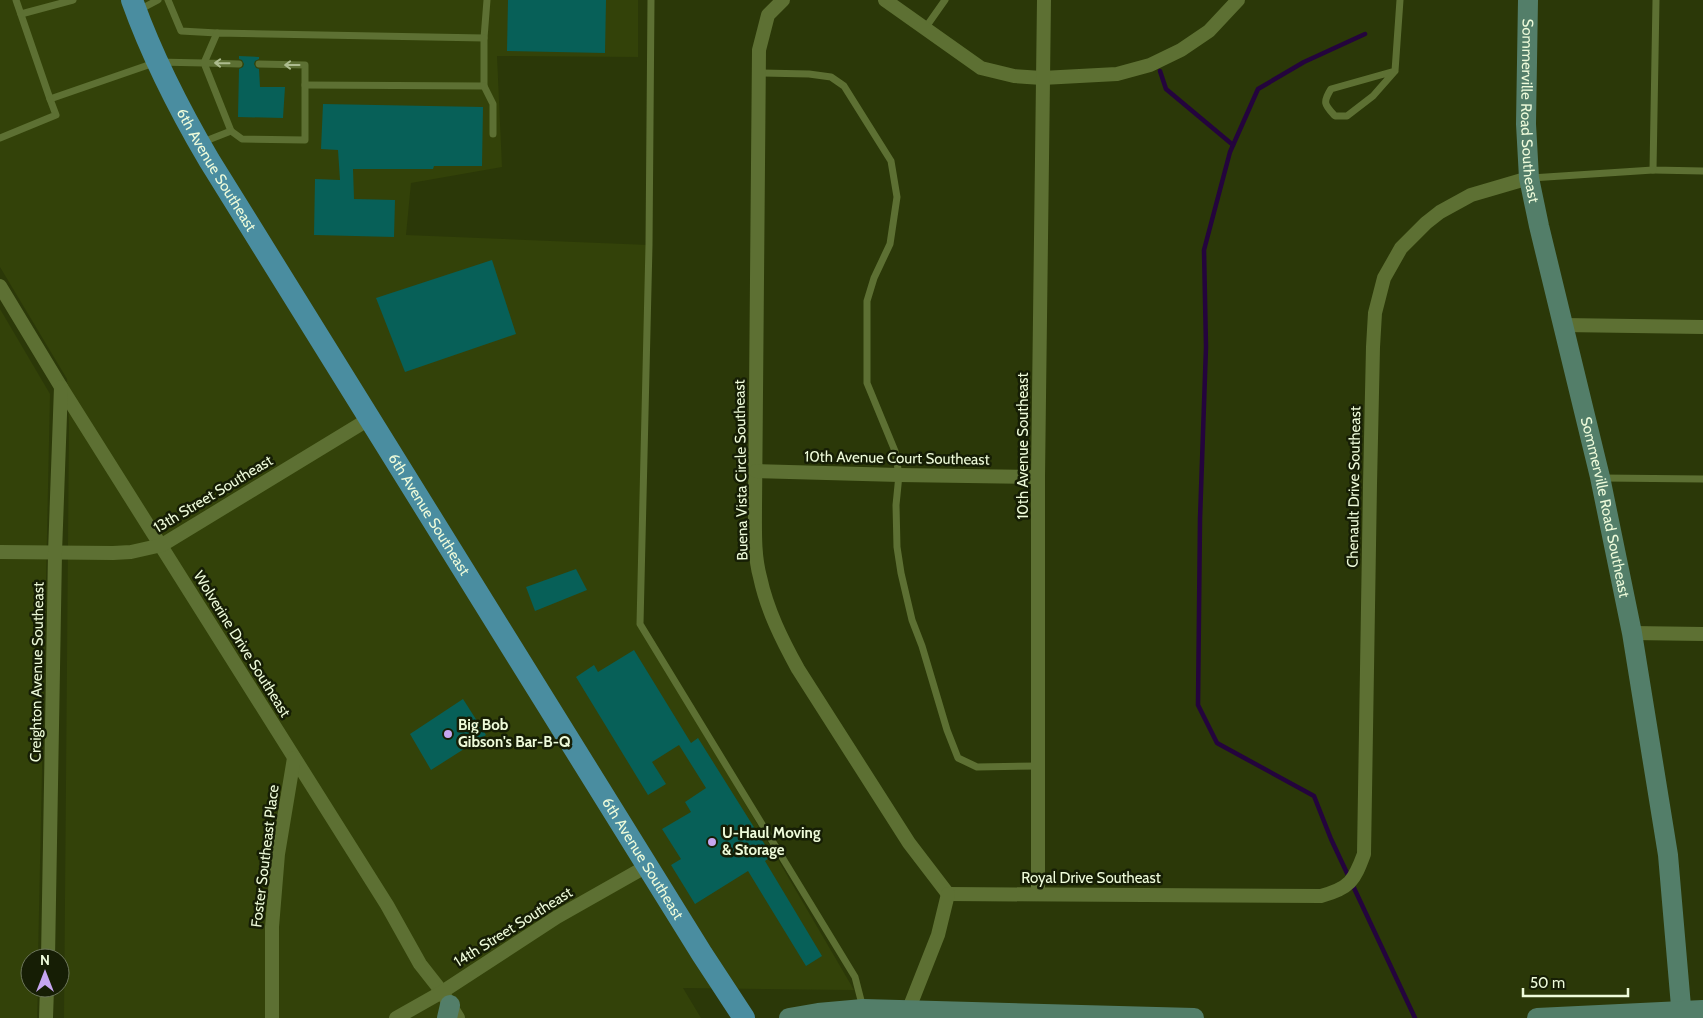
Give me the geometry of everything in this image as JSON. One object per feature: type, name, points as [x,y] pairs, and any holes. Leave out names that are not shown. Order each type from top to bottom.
[{"type":"main road","name":"6th Avenue Southeast","points":[[134,6],[157,62],[199,143],[369,419],[536,684],[647,866],[744,1018]]},
{"type":"street","name":"Buena Vista Circle Southeast","points":[[783,0],[768,15],[759,50],[755,542],[759,576],[768,608],[782,640],[798,669],[909,843],[948,894]]},
{"type":"street","points":[[885,0],[981,68],[1014,76],[1042,78],[1117,74],[1150,65],[1181,50],[1210,31],[1238,0]]},
{"type":"street","name":"10th Avenue Southeast","points":[[1038,893],[1038,476],[1044,0]]},
{"type":"street","name":"Sommerville Road Southeast","points":[[1528,0],[1526,124],[1529,178],[1600,478],[1632,633],[1668,855],[1682,1014]]},
{"type":"street","name":"Chenault Drive Southeast","points":[[1353,880],[1364,854],[1370,484],[1375,313],[1384,278],[1401,248],[1426,223],[1440,212],[1471,195],[1529,178]]},
{"type":"street","name":"Wolverine Drive Southeast","points":[[0,286],[61,387],[387,905],[420,964],[449,1008]]},
{"type":"street","points":[[1563,325],[1703,327]]},
{"type":"street","name":"Creighton Avenue Southeast","points":[[48,948],[61,387]]},
{"type":"street","name":"13th Street Southeast","points":[[0,552],[122,553],[162,545],[369,419]]},
{"type":"street","name":"10th Avenue Court Southeast","points":[[756,470],[899,475],[1038,476]]},
{"type":"street","points":[[1632,633],[1703,634]]},
{"type":"street","name":"Foster Southeast Place","points":[[272,1018],[272,927],[278,854],[294,758]]},
{"type":"street","name":"14th Street Southeast","points":[[396,1018],[449,1008],[558,917],[647,866]]},
{"type":"street","name":"Royal Drive Southeast","points":[[948,894],[1322,896],[1340,891],[1353,880]]},
{"type":"street","points":[[908,1011],[938,935],[948,894]]},
{"type":"street","points":[[46,1018],[47,998]]},
{"type":"street","points":[[1537,1018],[1682,1014],[1703,1010]]},
{"type":"street","points":[[789,1018],[818,1013],[863,1014],[908,1011],[940,1015],[1194,1018]]},
{"type":"lane","points":[[0,138],[56,115],[16,0]]},
{"type":"lane","points":[[21,14],[73,0]]},
{"type":"lane","points":[[134,6],[158,0]]},
{"type":"lane","points":[[168,0],[181,30],[217,33],[484,38]]},
{"type":"lane","points":[[487,0],[484,38],[484,86],[492,104],[493,134]]},
{"type":"lane","points":[[651,0],[640,624],[855,977],[863,1014]]},
{"type":"lane","points":[[926,28],[944,0]]},
{"type":"lane","points":[[1395,71],[1331,89],[1326,98],[1326,106],[1334,116],[1347,116],[1373,96],[1395,71],[1400,0]]},
{"type":"lane","points":[[1653,170],[1656,0]]},
{"type":"lane","points":[[217,33],[204,63],[231,131],[242,139],[305,140],[305,65],[259,64]]},
{"type":"lane","points":[[50,99],[157,62],[239,64]]},
{"type":"lane","points":[[760,73],[809,74],[831,77],[844,86],[892,161],[897,196],[890,244],[874,278],[867,300],[867,383],[895,450],[899,475],[896,505],[897,547],[912,620],[922,646],[947,730],[958,758],[978,767],[1038,766]]},
{"type":"lane","points":[[305,85],[484,86]]},
{"type":"lane","points":[[199,143],[231,131]]},
{"type":"lane","points":[[1529,178],[1653,170],[1703,171]]},
{"type":"lane","points":[[1600,478],[1703,479]]},
{"type":"shaded area","points":[[0,0],[638,0],[638,57],[497,56],[502,167],[411,183],[406,235],[649,245],[641,625],[854,990],[683,988],[701,1018],[64,1018],[64,998],[70,998],[70,948],[65,948],[69,424],[67,379],[0,267]]},
{"type":"shaded area","points":[[0,309],[50,394],[38,948],[20,948],[20,998],[38,998],[37,1018],[0,1018]]},
{"type":"building","points":[[508,0],[606,0],[605,53],[507,51]]},
{"type":"building","points":[[239,56],[259,57],[254,64],[259,69],[260,87],[285,87],[283,118],[238,117],[239,69],[244,64],[239,59]]},
{"type":"building","points":[[323,104],[483,107],[482,166],[434,166],[433,169],[353,169],[354,199],[395,200],[394,237],[314,235],[315,179],[340,180],[338,150],[321,149]]},
{"type":"building","points":[[492,260],[516,334],[405,372],[376,298]]},
{"type":"building","points":[[576,569],[587,590],[535,611],[526,587]]},
{"type":"building","points":[[634,650],[691,743],[698,738],[772,856],[765,861],[822,956],[806,966],[748,871],[695,904],[671,865],[681,859],[662,829],[691,812],[685,802],[706,788],[679,745],[652,762],[666,784],[648,795],[576,677],[594,665],[598,672]]},
{"type":"building","name":"Big Bob Gibson's Bar-B-Q","points":[[463,699],[486,735],[431,770],[410,734]]},
{"type":"waterway","points":[[1365,34],[1304,62],[1258,89],[1230,152],[1204,250],[1206,347],[1200,519],[1198,705],[1217,743],[1314,796],[1331,839],[1415,1018]]},
{"type":"waterway","points":[[1160,71],[1166,89],[1233,145]]},
{"type":"place","name":"Big Bob Gibson's Bar-B-Q","points":[[448,734]]},
{"type":"place","name":"U-Haul Moving & Storage","points":[[712,842]]}]
